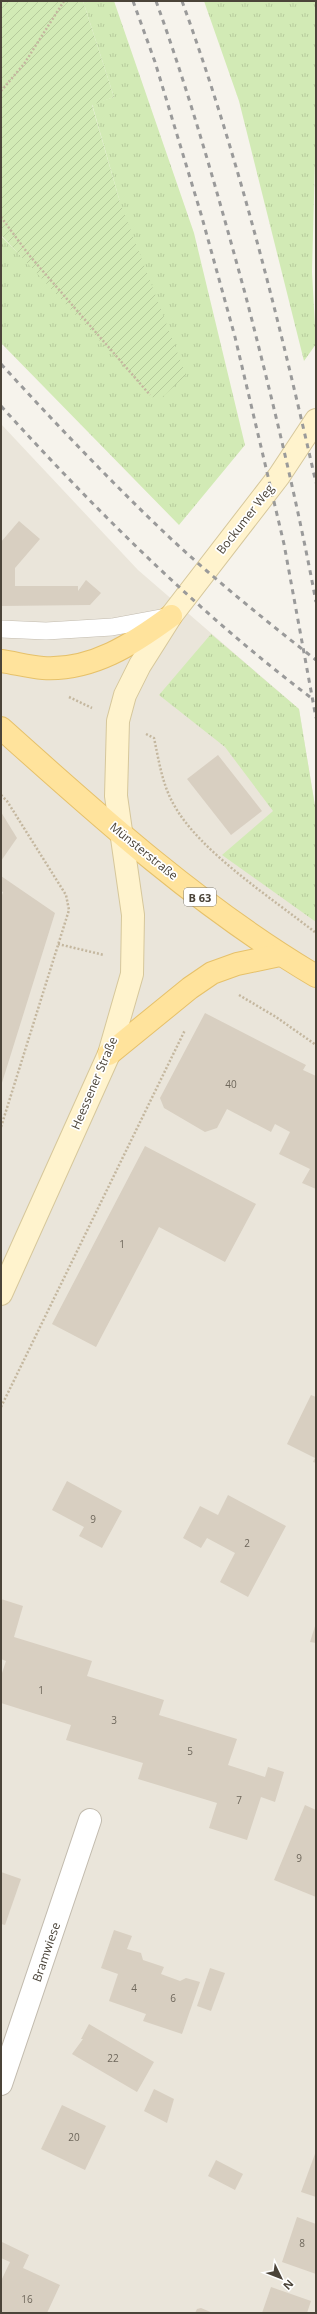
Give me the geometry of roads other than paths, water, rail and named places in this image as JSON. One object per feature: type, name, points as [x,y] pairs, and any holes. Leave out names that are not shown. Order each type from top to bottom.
[{"type":"main road","name":"Bockumer Weg","points":[[123,835],[116,796],[118,721],[125,695],[140,665],[170,616],[279,476],[316,420]]},
{"type":"main road","name":"Bockumer Weg","points":[[1,661],[43,668],[89,663],[119,651],[144,636],[170,616]]},
{"type":"main road","name":"Münsterstraße","points":[[1,728],[123,835],[214,908],[280,955],[316,976]]},
{"type":"main road","name":"Heessener Straße","points":[[1,1294],[108,1054],[132,974],[133,915],[123,835]]},
{"type":"main road","points":[[108,1054],[198,982],[212,974],[237,964],[280,955]]},
{"type":"street","name":"Bramwiese","points":[[1,2084],[90,1820]]},
{"type":"lane","points":[[1,629],[46,632],[112,628],[170,616]]},
{"type":"railway","points":[[133,1],[155,62],[201,214],[235,337],[284,544],[316,718]]},
{"type":"railway","points":[[156,1],[193,111],[246,297],[284,449],[316,602]]},
{"type":"railway","points":[[182,1],[203,60],[240,180],[272,300],[316,483]]},
{"type":"railway","points":[[1,364],[83,452],[168,536],[240,600],[316,660]]},
{"type":"railway","points":[[1,406],[74,485],[190,597],[230,633],[314,700]]}]
